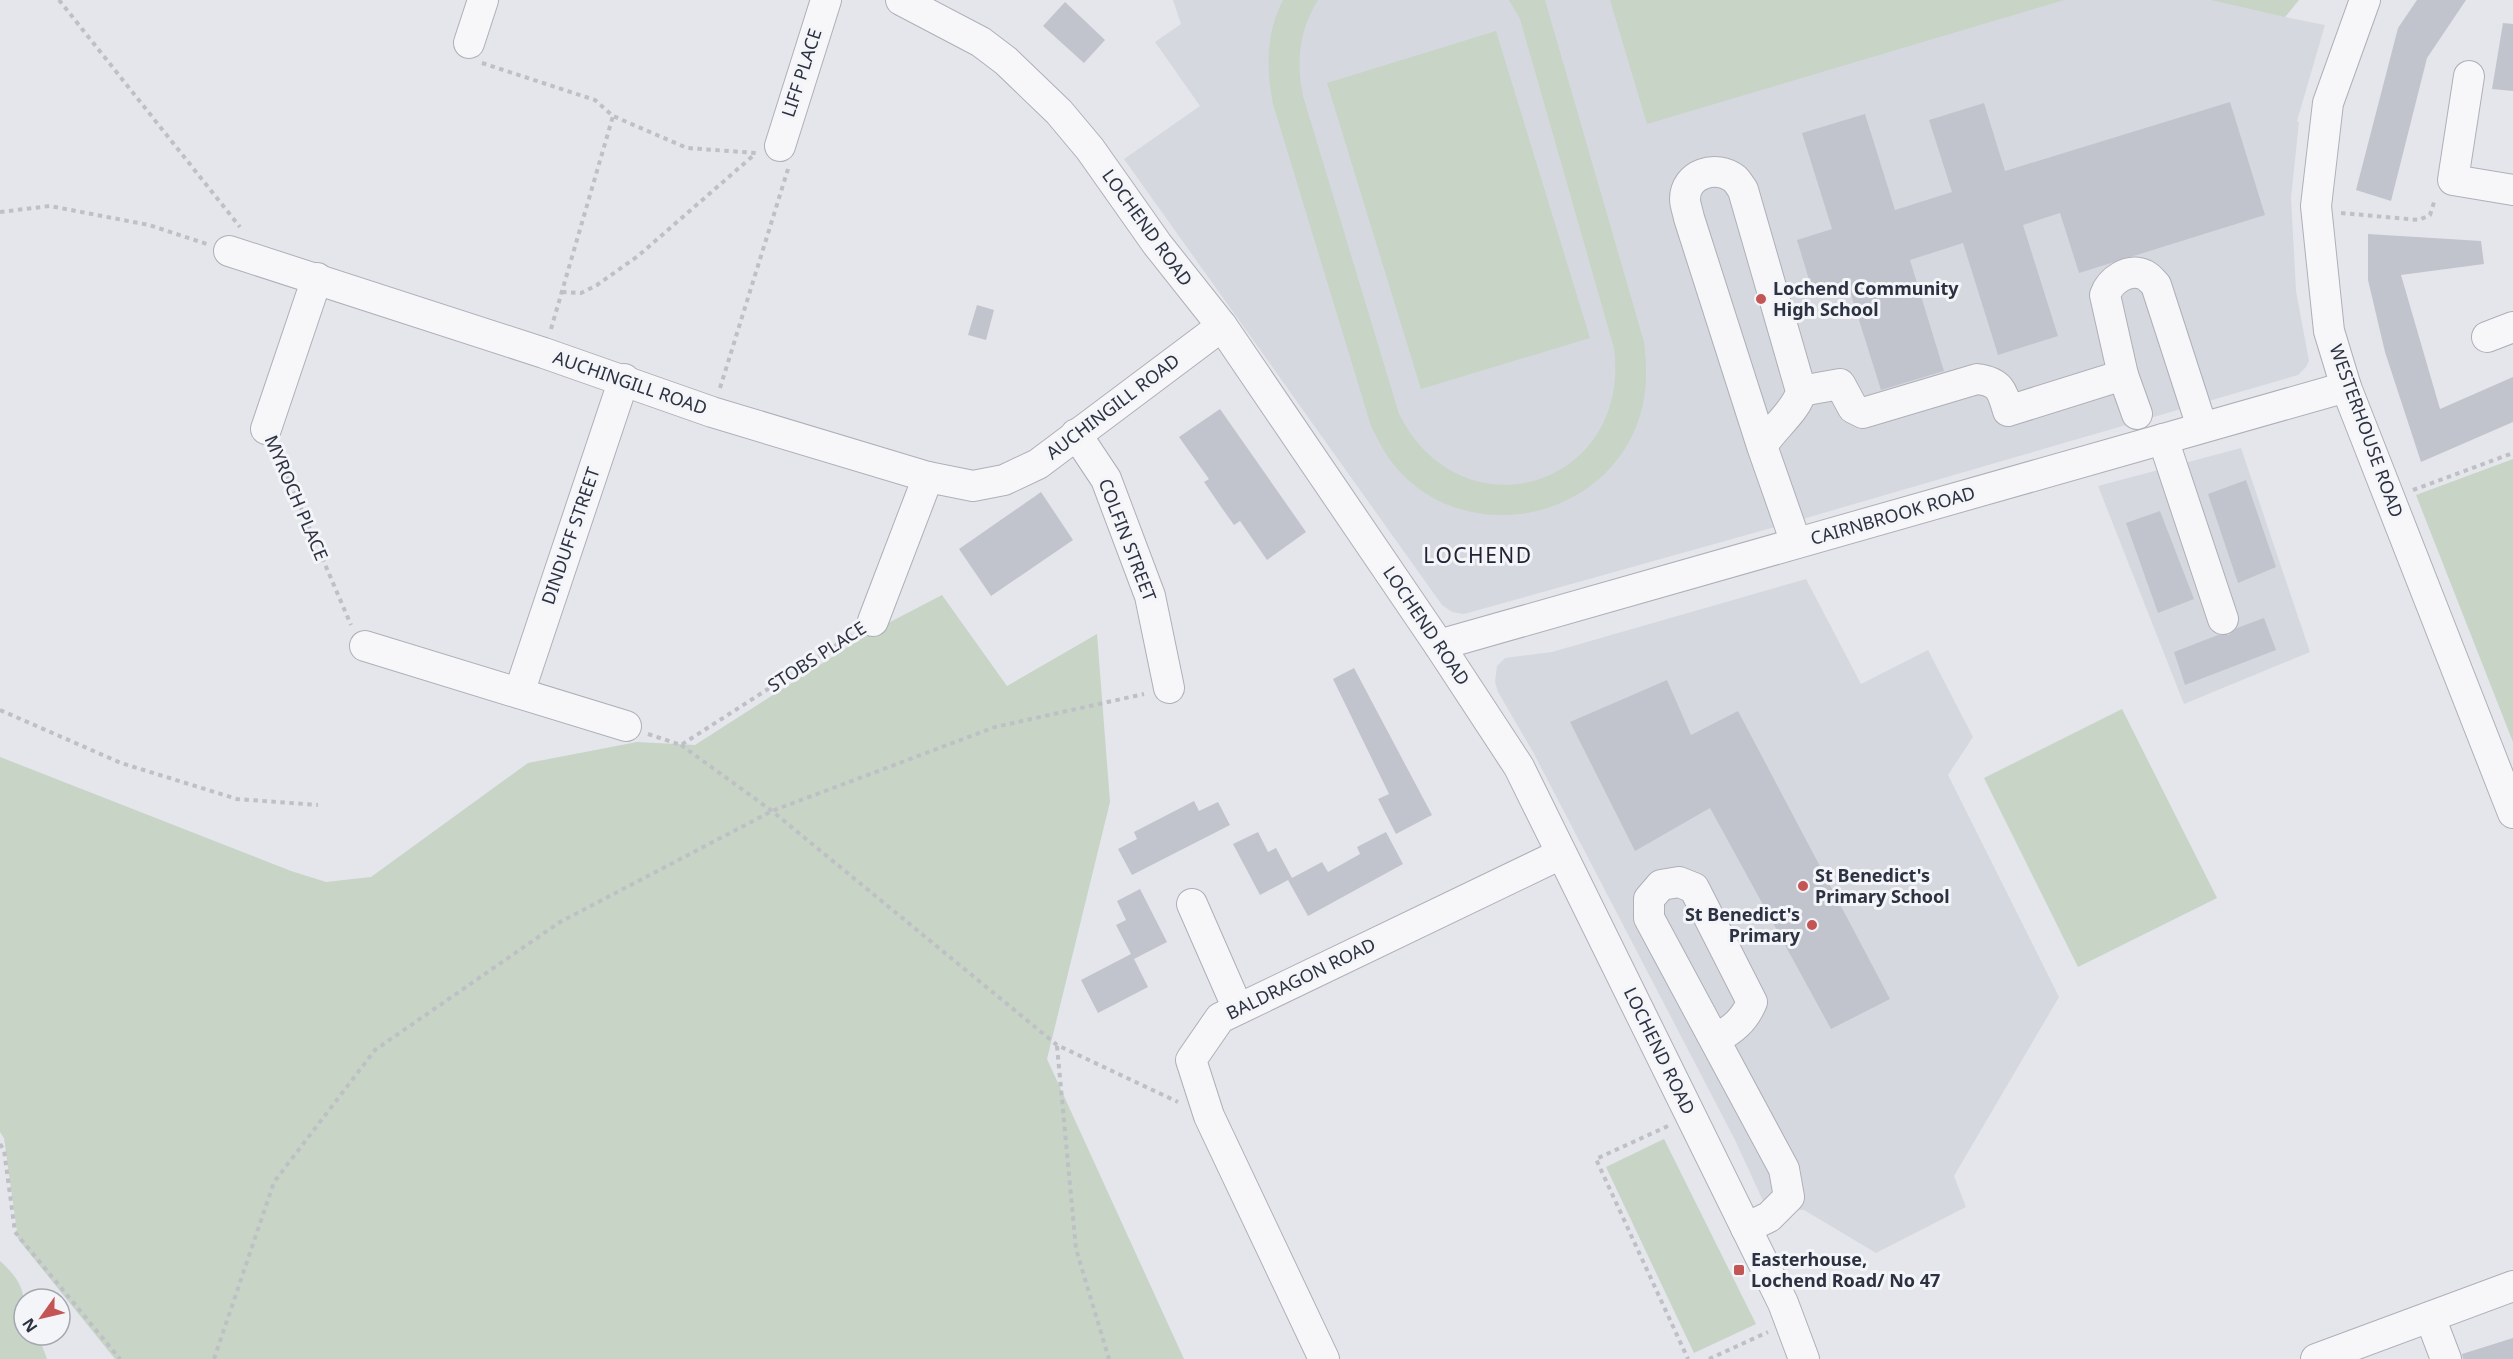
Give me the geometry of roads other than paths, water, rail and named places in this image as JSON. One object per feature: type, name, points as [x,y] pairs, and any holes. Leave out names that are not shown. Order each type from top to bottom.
[{"type":"street","points":[[469,43],[483,0]]},
{"type":"street","name":"LIFF PLACE","points":[[767,150],[826,0]]},
{"type":"street","name":"LOCHEND ROAD","points":[[901,0],[935,7],[1006,61],[1059,112],[1090,149],[1157,244],[1222,327],[1439,645],[1519,767],[1746,1228],[1790,1322],[1804,1359]]},
{"type":"street","name":"WESTERHOUSE ROAD","points":[[2365,0],[2328,103],[2317,212],[2329,331],[2346,387],[2513,813]]},
{"type":"street","points":[[2469,76],[2453,180],[2513,190]]},
{"type":"street","points":[[1762,446],[1771,431],[1799,400],[1801,391],[1743,190],[1735,179],[1721,172],[1700,173],[1690,183],[1685,198],[1689,218],[1762,446],[1796,543]]},
{"type":"street","name":"AUCHINGILL ROAD","points":[[229,251],[624,379],[712,412],[938,480],[973,486],[1004,480],[1038,464],[1222,327]]},
{"type":"street","points":[[2137,414],[2123,375],[2105,295],[2109,285],[2121,276],[2132,273],[2145,275],[2156,285],[2202,427]]},
{"type":"street","name":"MYROCH PLACE","points":[[266,429],[317,278]]},
{"type":"street","points":[[1801,391],[1840,384],[1852,408],[1863,413],[1977,379],[1991,380],[2002,391],[2008,411],[2123,375]]},
{"type":"street","name":"DINDUFF STREET","points":[[519,693],[624,379]]},
{"type":"street","name":"CAIRNBROOK ROAD","points":[[1439,645],[2346,387]]},
{"type":"street","name":"COLFIN STREET","points":[[1076,434],[1106,479],[1150,596],[1169,688]]},
{"type":"street","points":[[2163,439],[2223,619]]},
{"type":"street","name":"STOBS PLACE","points":[[873,621],[938,480]]},
{"type":"street","points":[[365,646],[626,726]]},
{"type":"street","name":"BALDRAGON ROAD","points":[[1324,1359],[1209,1116],[1191,1060],[1220,1018],[1561,854]]},
{"type":"street","points":[[1715,1040],[1736,1027],[1745,1017],[1752,1002],[1694,888],[1679,882],[1661,885],[1649,899],[1649,918],[1784,1169],[1789,1197],[1769,1217],[1746,1228]]},
{"type":"street","points":[[1192,904],[1238,1009]]},
{"type":"street","points":[[2316,1359],[2513,1286]]},
{"type":"street","points":[[2430,1317],[2446,1359]]},
{"type":"place","name":"Lochend Community High School","points":[[1761,299]]},
{"type":"place","name":"St Benedict's Primary School","points":[[1803,886]]},
{"type":"place","name":"St Benedict's Primary","points":[[1812,925]]},
{"type":"place","name":"Easterhouse, Lochend Road/ No 47","points":[[1739,1270]]},
{"type":"district","name":"LOCHEND","points":[[1478,556]]}]
